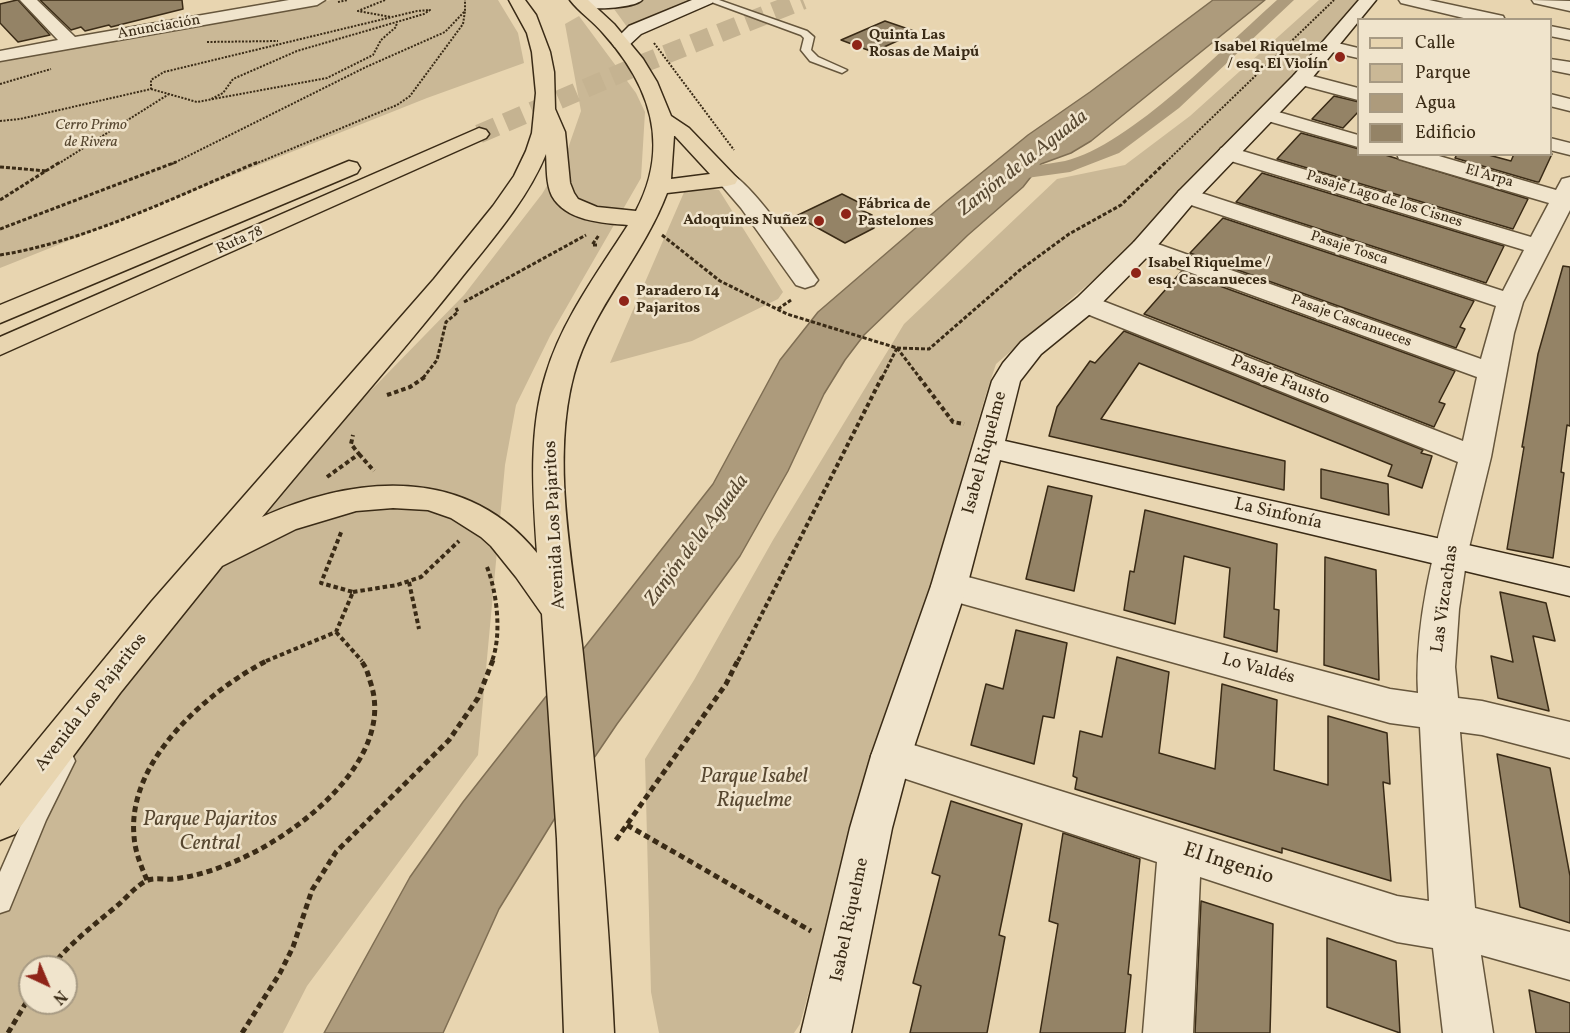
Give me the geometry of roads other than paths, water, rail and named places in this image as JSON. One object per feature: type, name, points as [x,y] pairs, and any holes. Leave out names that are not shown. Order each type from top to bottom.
[{"type":"main road","name":"Avenida Los Pajaritos","points":[[0,820],[104,685],[199,569],[450,276],[491,225],[533,160],[541,136],[544,105],[544,55],[540,40],[527,13],[517,0]]},
{"type":"main road","name":"Avenida Los Pajaritos","points":[[575,5],[621,43],[654,93],[664,136],[657,189],[571,345],[555,394],[551,476],[560,616],[583,884],[589,1033]]},
{"type":"main road","points":[[544,72],[560,55]]},
{"type":"main road","points":[[544,105],[555,131],[559,161],[558,182],[567,200],[592,213],[643,218]]},
{"type":"main road","points":[[661,118],[682,132],[727,179]]},
{"type":"main road","name":"Ruta 78","points":[[0,315],[470,128],[0,347]]},
{"type":"main road","points":[[657,189],[683,183],[727,179]]},
{"type":"main road","points":[[199,569],[250,537],[318,508],[394,496],[438,501],[459,508],[492,528],[508,543],[531,570],[560,616]]},
{"type":"street","points":[[28,0],[71,43]]},
{"type":"street","name":"Anunciación","points":[[0,56],[317,0]]},
{"type":"street","points":[[575,5],[634,0]]},
{"type":"street","points":[[621,43],[635,30],[708,0]]},
{"type":"street","points":[[1407,0],[1488,18]]},
{"type":"street","points":[[1540,0],[1570,6]]},
{"type":"street","points":[[189,5],[207,20]]},
{"type":"street","name":"Isabel Riquelme","points":[[826,1033],[871,828],[891,756],[949,586],[1006,381],[1013,369],[1032,348],[1086,304],[1143,247],[1187,196],[1301,79],[1344,50],[1353,9]]},
{"type":"street","points":[[1552,31],[1570,35]]},
{"type":"street","points":[[1552,64],[1570,68]]},
{"type":"street","points":[[1301,79],[1357,93]]},
{"type":"street","points":[[1552,100],[1570,105]]},
{"type":"street","points":[[1268,115],[1357,140]]},
{"type":"street","points":[[1552,144],[1570,149]]},
{"type":"street","name":"Pasaje Lago de los Cisnes","points":[[1229,153],[1538,247]]},
{"type":"street","name":"El Arpa","points":[[1415,156],[1567,195]]},
{"type":"street","points":[[727,179],[749,203],[805,280]]},
{"type":"street","name":"Las Vizcachas","points":[[1468,1033],[1454,928],[1436,667],[1441,609],[1450,556],[1475,457],[1500,333],[1510,302],[1567,195]]},
{"type":"street","name":"Pasaje Tosca","points":[[1187,196],[1510,302]]},
{"type":"street","name":"Pasaje Cascanueces","points":[[1143,247],[1492,373]]},
{"type":"street","name":"Pasaje Fausto","points":[[1086,304],[1475,457]]},
{"type":"street","name":"La Sinfonía","points":[[989,438],[1450,556],[1570,582]]},
{"type":"street","name":"Lo Valdés","points":[[949,586],[1390,706],[1482,718],[1570,740]]},
{"type":"street","name":"El Ingenio","points":[[891,756],[1397,920],[1494,934],[1570,956]]},
{"type":"street","points":[[1168,1033],[1180,849]]},
{"type":"lane","points":[[708,0],[804,33],[808,37],[806,50],[810,55],[842,70]]},
{"type":"lane","points":[[0,901],[37,814],[104,685]]},
{"type":"water","name":"Zanjón de la Aguada","points":[[1213,0],[1265,0],[1091,141],[1071,153],[1041,164],[1023,187],[968,235],[864,335],[845,360],[824,394],[788,471],[740,556],[617,724],[571,792],[499,909],[443,1033],[324,1033],[410,877],[463,802],[713,484],[780,360],[818,312],[1028,135],[1090,92]]},
{"type":"waterway","name":"Zanjón de la Aguada","points":[[1005,175],[1070,166],[1112,149],[1172,104],[1286,0]]},
{"type":"tunnel","points":[[479,134],[649,61],[803,0]]},
{"type":"place","name":"Quinta Las Rosas de Maipú","points":[[857,45]]},
{"type":"place","name":"Isabel Riquelme / esq. El Violín","points":[[1340,57]]},
{"type":"place","name":"Fábrica de Pastelones","points":[[846,214]]},
{"type":"place","name":"Adoquines Nuñez","points":[[819,221]]},
{"type":"place","name":"Isabel Riquelme / esq. Cascanueces","points":[[1136,273]]},
{"type":"place","name":"Paradero 14 Pajaritos","points":[[624,301]]},
{"type":"park label","name":"Cerro Primo de Rivera","points":[[91,134]]},
{"type":"park label","name":"Parque Isabel Riquelme","points":[[754,790]]},
{"type":"park label","name":"Parque Pajaritos Central","points":[[210,833]]}]
